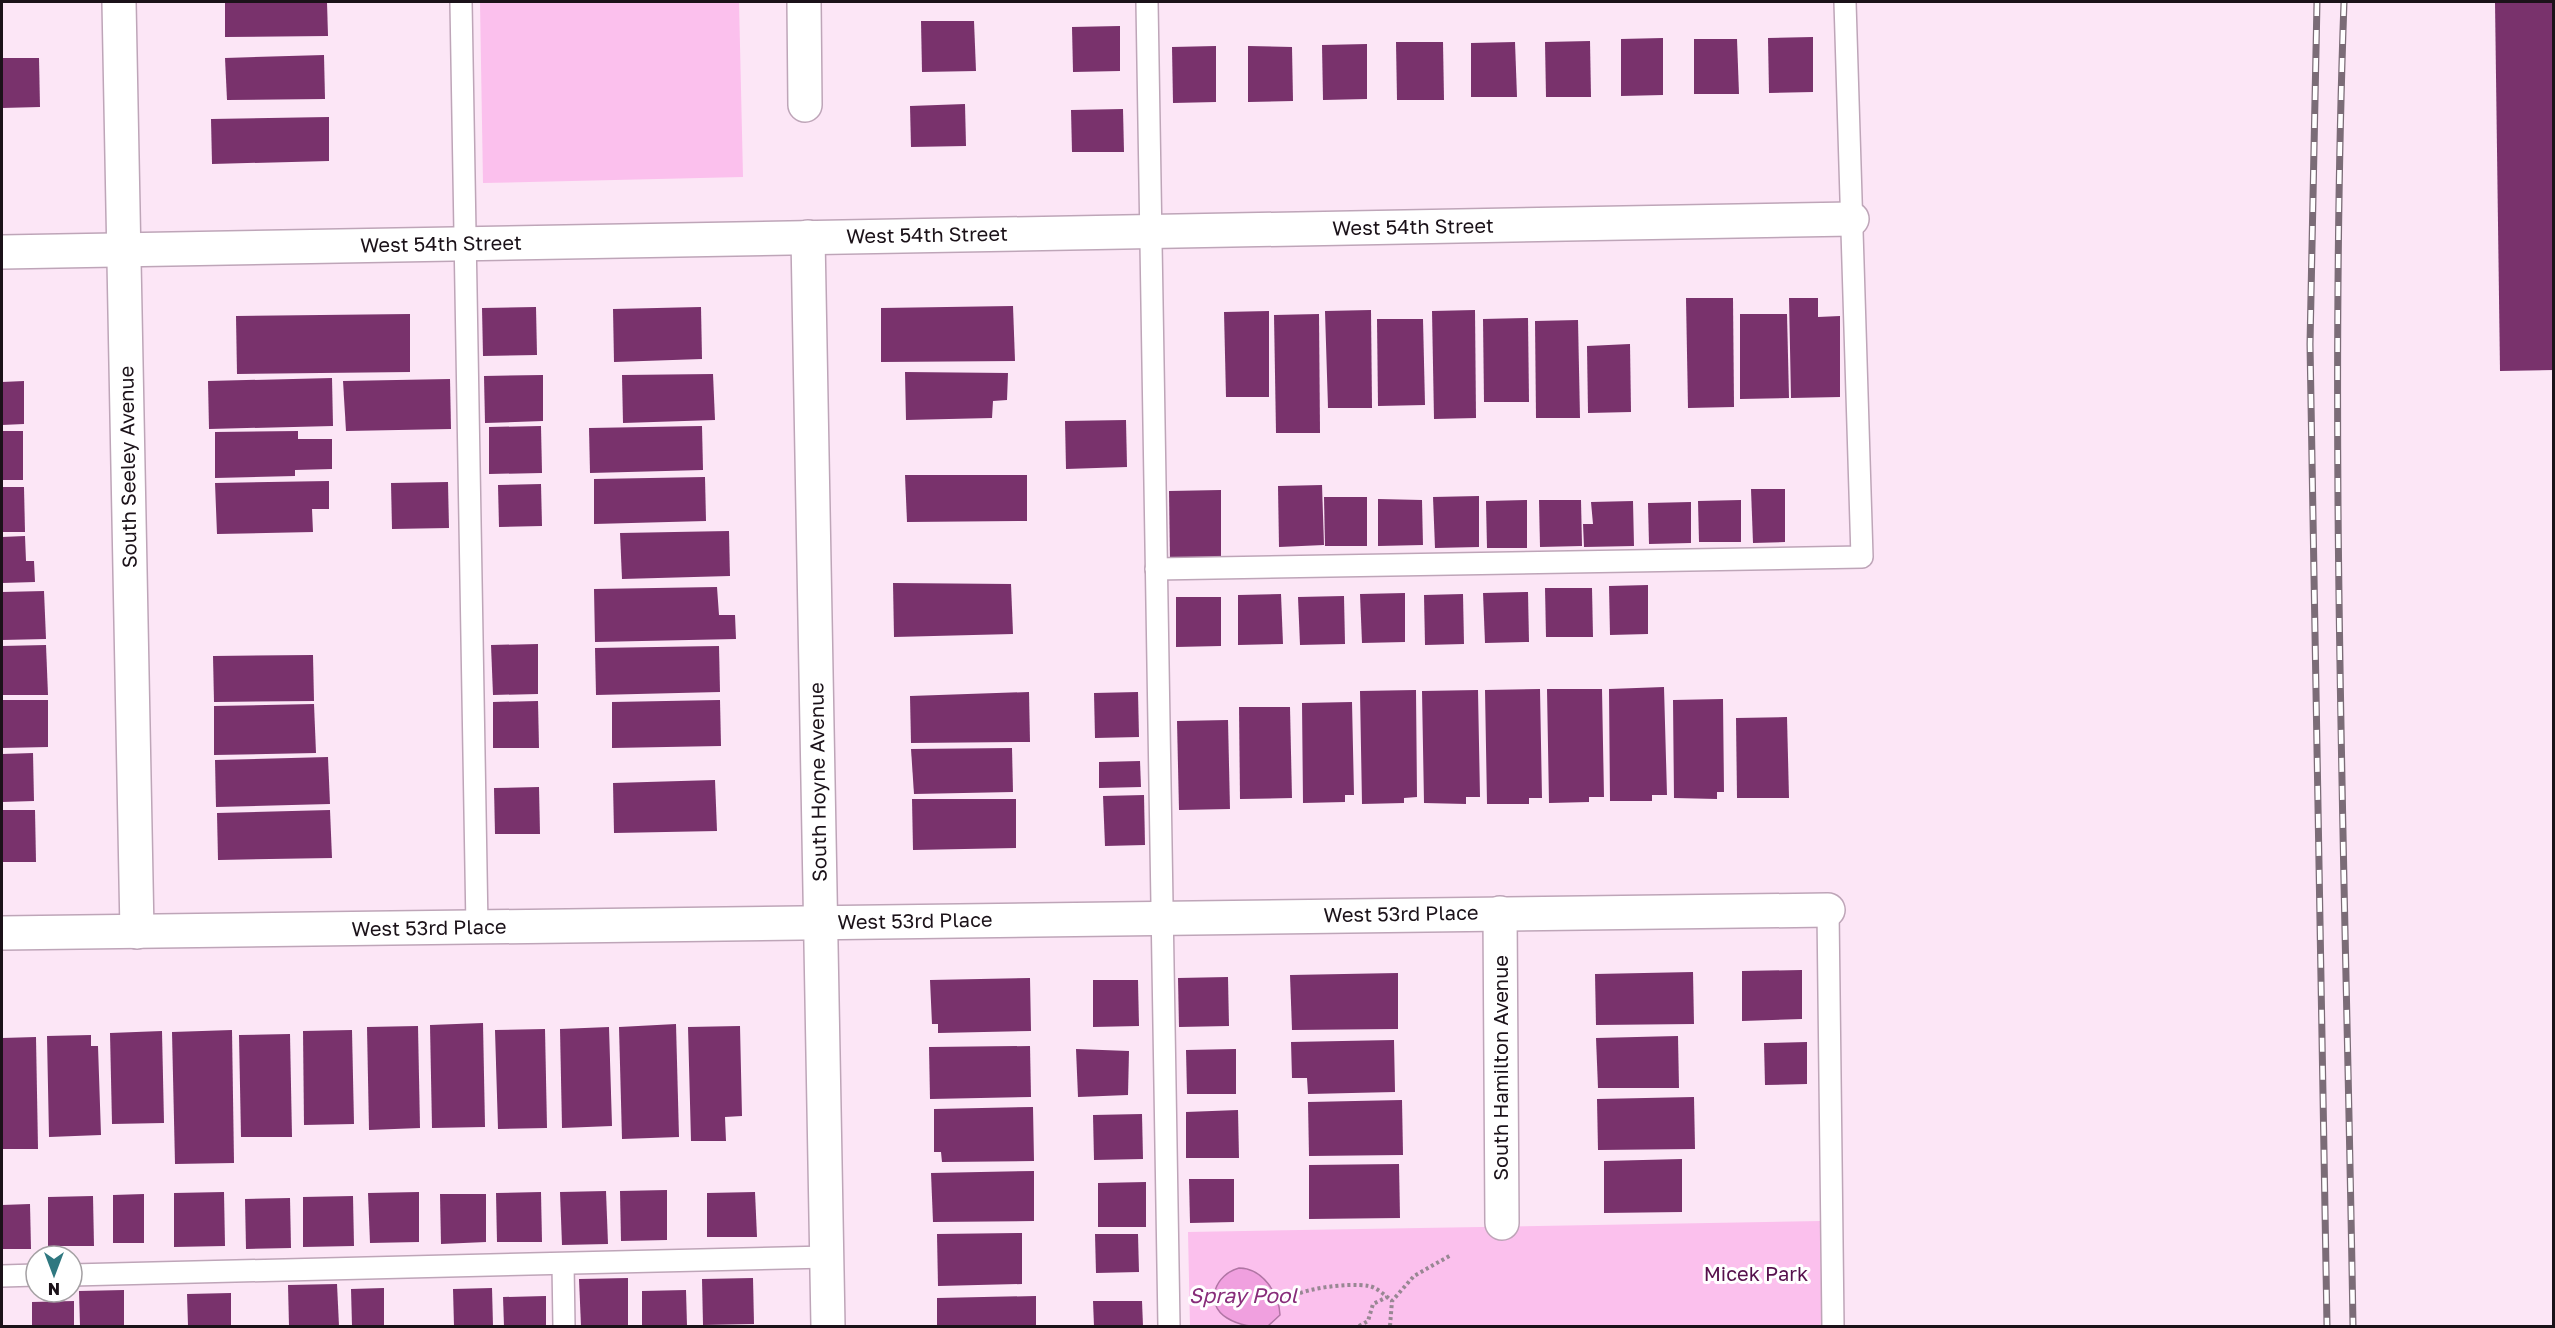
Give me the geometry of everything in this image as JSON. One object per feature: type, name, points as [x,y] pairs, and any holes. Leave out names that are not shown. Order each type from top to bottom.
[{"type":"street","name":"South Seeley Avenue","points":[[119,2],[137,932]]},
{"type":"street","points":[[804,2],[805,105]]},
{"type":"street","name":"West 54th Street","points":[[2,252],[1852,219]]},
{"type":"street","name":"South Hoyne Avenue","points":[[808,237],[828,1326]]},
{"type":"street","name":"West 53rd Place","points":[[2,933],[1828,910]]},
{"type":"street","name":"South Hamilton Avenue","points":[[1500,913],[1502,1223]]},
{"type":"lane","points":[[461,2],[477,927]]},
{"type":"lane","points":[[1147,2],[1169,1326]]},
{"type":"lane","points":[[1156,569],[1862,558],[1845,2]]},
{"type":"lane","points":[[1828,910],[1833,1326]]},
{"type":"lane","points":[[84,1275],[827,1257]]},
{"type":"lane","points":[[562,1264],[564,1326]]},
{"type":"lane","points":[[2,1276],[24,1275]]},
{"type":"path","points":[[1390,1326],[1392,1301],[1414,1276],[1450,1255]]},
{"type":"path","points":[[1279,1304],[1286,1297],[1319,1287],[1370,1286],[1392,1301]]},
{"type":"path","points":[[1359,1326],[1368,1321],[1373,1304],[1387,1297]]},
{"type":"green space","points":[[480,2],[739,2],[743,177],[483,183]]},
{"type":"green space","name":"Micek Park","points":[[1821,1221],[1823,1326],[1190,1326],[1188,1232]]},
{"type":"water","name":"Spray Pool","points":[[1239,1268],[1255,1272],[1273,1290],[1280,1315],[1268,1326],[1237,1323],[1220,1312],[1216,1305],[1214,1297],[1219,1283],[1224,1276]]},
{"type":"building","points":[[225,2],[327,2],[328,36],[225,37]]},
{"type":"building","points":[[2495,2],[2554,2],[2554,370],[2500,371]]},
{"type":"building","points":[[921,21],[974,21],[976,71],[922,72]]},
{"type":"building","points":[[1120,26],[1120,71],[1073,72],[1072,27]]},
{"type":"building","points":[[1813,37],[1813,92],[1769,93],[1768,38]]},
{"type":"building","points":[[1663,38],[1663,95],[1621,96],[1621,39]]},
{"type":"building","points":[[1694,39],[1737,39],[1739,94],[1694,94]]},
{"type":"building","points":[[1590,41],[1591,97],[1546,97],[1545,42]]},
{"type":"building","points":[[1396,42],[1443,42],[1444,100],[1397,100]]},
{"type":"building","points":[[1515,42],[1517,97],[1471,97],[1471,43]]},
{"type":"building","points":[[1367,44],[1367,99],[1323,100],[1322,45]]},
{"type":"building","points":[[1216,46],[1216,102],[1173,103],[1172,47]]},
{"type":"building","points":[[1248,46],[1292,47],[1293,101],[1248,102]]},
{"type":"building","points":[[324,55],[325,99],[227,100],[225,58]]},
{"type":"building","points":[[2,58],[39,58],[40,107],[2,108]]},
{"type":"building","points":[[965,104],[966,146],[911,147],[910,106]]},
{"type":"building","points":[[1123,109],[1124,152],[1072,152],[1071,110]]},
{"type":"building","points":[[329,117],[329,161],[212,164],[211,119]]},
{"type":"building","points":[[1686,298],[1733,298],[1734,407],[1688,408]]},
{"type":"building","points":[[1789,298],[1818,298],[1818,317],[1840,316],[1840,397],[1791,398]]},
{"type":"building","points":[[1013,306],[1015,361],[881,362],[881,308]]},
{"type":"building","points":[[536,307],[537,355],[483,356],[482,308]]},
{"type":"building","points":[[701,307],[702,359],[614,362],[613,309]]},
{"type":"building","points":[[1371,310],[1372,408],[1328,408],[1325,311]]},
{"type":"building","points":[[1475,310],[1476,418],[1434,419],[1432,311]]},
{"type":"building","points":[[1269,311],[1269,397],[1226,397],[1224,312]]},
{"type":"building","points":[[410,314],[410,372],[237,374],[236,316]]},
{"type":"building","points":[[1319,314],[1320,433],[1276,433],[1274,315]]},
{"type":"building","points":[[1740,314],[1787,314],[1789,398],[1740,399]]},
{"type":"building","points":[[1528,318],[1529,402],[1484,402],[1483,319]]},
{"type":"building","points":[[1377,319],[1423,319],[1425,405],[1378,406]]},
{"type":"building","points":[[1578,320],[1580,418],[1536,418],[1535,321]]},
{"type":"building","points":[[1630,344],[1631,412],[1588,413],[1587,346]]},
{"type":"building","points":[[905,372],[1008,373],[1007,400],[993,401],[992,418],[906,420]]},
{"type":"building","points":[[713,374],[715,420],[623,423],[622,375]]},
{"type":"building","points":[[543,375],[543,421],[485,423],[484,376]]},
{"type":"building","points":[[332,378],[333,426],[209,429],[208,381]]},
{"type":"building","points":[[450,379],[451,429],[346,431],[343,381]]},
{"type":"building","points":[[24,381],[24,424],[2,425],[2,382]]},
{"type":"building","points":[[1126,420],[1127,467],[1066,469],[1065,421]]},
{"type":"building","points":[[541,426],[542,473],[489,474],[489,427]]},
{"type":"building","points":[[702,426],[703,470],[590,473],[589,428]]},
{"type":"building","points":[[2,431],[23,431],[23,480],[2,480]]},
{"type":"building","points":[[298,431],[298,439],[332,439],[332,469],[295,470],[295,476],[215,478],[215,432]]},
{"type":"building","points":[[905,475],[1027,475],[1027,521],[907,522]]},
{"type":"building","points":[[705,477],[706,521],[594,524],[594,479]]},
{"type":"building","points":[[329,481],[329,509],[312,509],[313,532],[217,534],[215,483]]},
{"type":"building","points":[[448,482],[449,528],[392,529],[391,483]]},
{"type":"building","points":[[541,484],[542,526],[499,527],[498,485]]},
{"type":"building","points":[[1322,485],[1324,545],[1279,547],[1278,486]]},
{"type":"building","points":[[2,487],[24,487],[25,532],[2,532]]},
{"type":"building","points":[[1751,489],[1785,489],[1785,542],[1753,543]]},
{"type":"building","points":[[1221,490],[1221,560],[1170,561],[1169,491]]},
{"type":"building","points":[[1479,496],[1479,547],[1435,548],[1433,497]]},
{"type":"building","points":[[1324,497],[1367,497],[1367,546],[1325,546]]},
{"type":"building","points":[[1378,499],[1422,500],[1423,545],[1378,546]]},
{"type":"building","points":[[1527,500],[1527,548],[1487,548],[1486,501]]},
{"type":"building","points":[[1539,500],[1581,500],[1582,546],[1540,547]]},
{"type":"building","points":[[1741,500],[1741,542],[1699,542],[1698,501]]},
{"type":"building","points":[[1633,501],[1634,546],[1584,547],[1583,524],[1593,524],[1591,502]]},
{"type":"building","points":[[1691,502],[1691,543],[1649,544],[1648,503]]},
{"type":"building","points":[[729,531],[730,576],[622,579],[620,533]]},
{"type":"building","points":[[25,536],[26,561],[34,561],[35,582],[2,583],[2,537]]},
{"type":"building","points":[[893,583],[1011,584],[1013,634],[894,637]]},
{"type":"building","points":[[1648,585],[1648,634],[1610,635],[1609,586]]},
{"type":"building","points":[[717,587],[719,615],[735,615],[736,639],[595,642],[594,589]]},
{"type":"building","points":[[1545,588],[1592,588],[1593,637],[1546,637]]},
{"type":"building","points":[[44,591],[46,639],[2,640],[2,592]]},
{"type":"building","points":[[1528,592],[1529,642],[1485,643],[1483,593]]},
{"type":"building","points":[[1405,593],[1405,642],[1362,643],[1360,594]]},
{"type":"building","points":[[1281,594],[1283,644],[1238,645],[1238,595]]},
{"type":"building","points":[[1463,594],[1464,644],[1425,645],[1424,595]]},
{"type":"building","points":[[1344,596],[1345,644],[1300,645],[1298,597]]},
{"type":"building","points":[[1176,597],[1221,597],[1221,646],[1176,647]]},
{"type":"building","points":[[538,644],[538,694],[493,695],[491,645]]},
{"type":"building","points":[[46,645],[48,695],[2,695],[2,646]]},
{"type":"building","points":[[719,646],[720,692],[596,695],[595,648]]},
{"type":"building","points":[[313,655],[314,701],[214,702],[213,656]]},
{"type":"building","points":[[1664,687],[1667,795],[1652,795],[1652,801],[1610,801],[1609,689]]},
{"type":"building","points":[[1540,689],[1542,798],[1529,798],[1529,804],[1487,804],[1485,690]]},
{"type":"building","points":[[1547,689],[1602,689],[1604,797],[1589,797],[1589,802],[1549,803]]},
{"type":"building","points":[[1416,690],[1417,797],[1404,798],[1404,803],[1362,804],[1360,691]]},
{"type":"building","points":[[1478,690],[1480,797],[1466,797],[1466,804],[1424,803],[1422,691]]},
{"type":"building","points":[[1029,692],[1030,742],[911,743],[910,696]]},
{"type":"building","points":[[1138,692],[1139,737],[1095,738],[1094,693]]},
{"type":"building","points":[[1723,699],[1724,792],[1717,792],[1717,799],[1674,798],[1673,700]]},
{"type":"building","points":[[2,700],[48,700],[48,747],[2,748]]},
{"type":"building","points":[[720,700],[721,746],[612,748],[612,702]]},
{"type":"building","points":[[538,701],[539,748],[493,748],[493,702]]},
{"type":"building","points":[[1352,702],[1354,795],[1345,795],[1345,802],[1303,803],[1302,703]]},
{"type":"building","points":[[314,704],[316,753],[214,755],[214,706]]},
{"type":"building","points":[[1239,707],[1290,707],[1292,798],[1240,799]]},
{"type":"building","points":[[1787,717],[1789,798],[1737,798],[1736,718]]},
{"type":"building","points":[[1228,720],[1230,809],[1179,810],[1177,721]]},
{"type":"building","points":[[1012,748],[1013,792],[914,794],[911,749]]},
{"type":"building","points":[[33,753],[34,801],[2,802],[2,754]]},
{"type":"building","points":[[328,757],[330,804],[216,807],[215,760]]},
{"type":"building","points":[[1140,761],[1141,787],[1099,788],[1099,762]]},
{"type":"building","points":[[715,780],[717,831],[614,833],[613,783]]},
{"type":"building","points":[[539,787],[540,834],[495,834],[494,788]]},
{"type":"building","points":[[1144,795],[1145,845],[1105,846],[1103,796]]},
{"type":"building","points":[[912,799],[1016,799],[1016,848],[913,850]]},
{"type":"building","points":[[2,810],[35,810],[36,862],[2,862]]},
{"type":"building","points":[[330,810],[332,858],[218,860],[217,813]]},
{"type":"building","points":[[1802,970],[1802,1019],[1742,1021],[1742,971]]},
{"type":"building","points":[[1693,972],[1694,1024],[1596,1025],[1595,974]]},
{"type":"building","points":[[1398,973],[1398,1029],[1292,1030],[1290,975]]},
{"type":"building","points":[[1228,977],[1229,1026],[1179,1027],[1178,978]]},
{"type":"building","points":[[1030,978],[1031,1031],[938,1033],[938,1024],[932,1024],[930,980]]},
{"type":"building","points":[[1093,980],[1138,980],[1139,1026],[1093,1027]]},
{"type":"building","points":[[483,1023],[485,1127],[432,1128],[430,1025]]},
{"type":"building","points":[[676,1024],[679,1137],[622,1139],[619,1027]]},
{"type":"building","points":[[418,1026],[420,1128],[369,1130],[367,1027]]},
{"type":"building","points":[[740,1026],[742,1116],[725,1117],[726,1141],[691,1141],[688,1027]]},
{"type":"building","points":[[609,1027],[612,1126],[562,1128],[560,1029]]},
{"type":"building","points":[[545,1029],[547,1128],[498,1129],[495,1030]]},
{"type":"building","points":[[232,1030],[234,1163],[175,1164],[172,1032]]},
{"type":"building","points":[[352,1030],[354,1124],[304,1125],[303,1031]]},
{"type":"building","points":[[162,1031],[164,1123],[112,1124],[110,1033]]},
{"type":"building","points":[[290,1034],[292,1137],[241,1137],[239,1035]]},
{"type":"building","points":[[91,1035],[91,1046],[98,1046],[101,1135],[49,1137],[47,1036]]},
{"type":"building","points":[[1678,1036],[1679,1088],[1598,1088],[1596,1038]]},
{"type":"building","points":[[36,1037],[38,1149],[2,1149],[2,1038]]},
{"type":"building","points":[[1394,1040],[1395,1092],[1308,1094],[1307,1078],[1292,1078],[1291,1042]]},
{"type":"building","points":[[1807,1042],[1807,1084],[1765,1085],[1764,1043]]},
{"type":"building","points":[[1030,1046],[1031,1097],[930,1099],[929,1047]]},
{"type":"building","points":[[1076,1049],[1129,1051],[1128,1095],[1078,1097]]},
{"type":"building","points":[[1236,1049],[1236,1094],[1187,1094],[1186,1050]]},
{"type":"building","points":[[1694,1097],[1695,1149],[1598,1150],[1597,1099]]},
{"type":"building","points":[[1402,1100],[1403,1155],[1309,1156],[1308,1102]]},
{"type":"building","points":[[1033,1107],[1034,1161],[942,1162],[941,1152],[934,1152],[934,1109]]},
{"type":"building","points":[[1238,1110],[1239,1158],[1186,1158],[1186,1112]]},
{"type":"building","points":[[1142,1114],[1143,1159],[1094,1160],[1093,1115]]},
{"type":"building","points":[[1682,1159],[1682,1212],[1604,1213],[1604,1161]]},
{"type":"building","points":[[1399,1164],[1400,1218],[1309,1219],[1309,1165]]},
{"type":"building","points":[[1034,1171],[1034,1221],[933,1222],[931,1173]]},
{"type":"building","points":[[1189,1179],[1234,1179],[1234,1222],[1190,1223]]},
{"type":"building","points":[[1146,1182],[1146,1227],[1098,1227],[1098,1183]]},
{"type":"building","points":[[667,1190],[667,1240],[621,1241],[620,1191]]},
{"type":"building","points":[[606,1191],[608,1244],[562,1245],[560,1192]]},
{"type":"building","points":[[224,1192],[225,1246],[174,1247],[174,1193]]},
{"type":"building","points":[[419,1192],[419,1242],[370,1243],[368,1193]]},
{"type":"building","points":[[541,1192],[542,1242],[497,1242],[496,1193]]},
{"type":"building","points":[[755,1192],[757,1237],[707,1237],[707,1193]]},
{"type":"building","points":[[144,1194],[144,1243],[113,1243],[113,1195]]},
{"type":"building","points":[[440,1194],[486,1194],[486,1242],[441,1244]]},
{"type":"building","points":[[93,1196],[94,1246],[48,1244],[48,1197]]},
{"type":"building","points":[[353,1196],[354,1246],[303,1247],[303,1197]]},
{"type":"building","points":[[290,1198],[291,1248],[246,1249],[245,1199]]},
{"type":"building","points":[[30,1204],[31,1244],[24,1244],[24,1249],[2,1249],[2,1205]]},
{"type":"building","points":[[1022,1233],[1022,1284],[938,1286],[937,1234]]},
{"type":"building","points":[[1095,1234],[1138,1234],[1139,1272],[1096,1273]]},
{"type":"building","points":[[628,1278],[628,1326],[581,1326],[579,1279]]},
{"type":"building","points":[[753,1278],[754,1324],[703,1325],[702,1279]]},
{"type":"building","points":[[337,1284],[339,1326],[289,1326],[288,1285]]},
{"type":"building","points":[[384,1288],[384,1326],[352,1326],[351,1289]]},
{"type":"building","points":[[492,1288],[493,1326],[454,1326],[453,1289]]},
{"type":"building","points":[[124,1290],[124,1326],[80,1326],[79,1304],[84,1304],[84,1291]]},
{"type":"building","points":[[686,1290],[687,1326],[642,1326],[642,1291]]},
{"type":"building","points":[[231,1293],[231,1326],[188,1326],[187,1294]]},
{"type":"building","points":[[546,1296],[546,1326],[504,1326],[503,1297]]},
{"type":"building","points":[[1036,1296],[1036,1326],[937,1326],[937,1298]]},
{"type":"building","points":[[1093,1301],[1142,1301],[1143,1326],[1094,1326]]},
{"type":"building","points":[[32,1304],[74,1304],[74,1326],[32,1326]]},
{"type":"railway","points":[[2317,2],[2310,344],[2327,1326]]},
{"type":"railway","points":[[2344,2],[2340,167],[2338,498],[2353,1326]]}]
